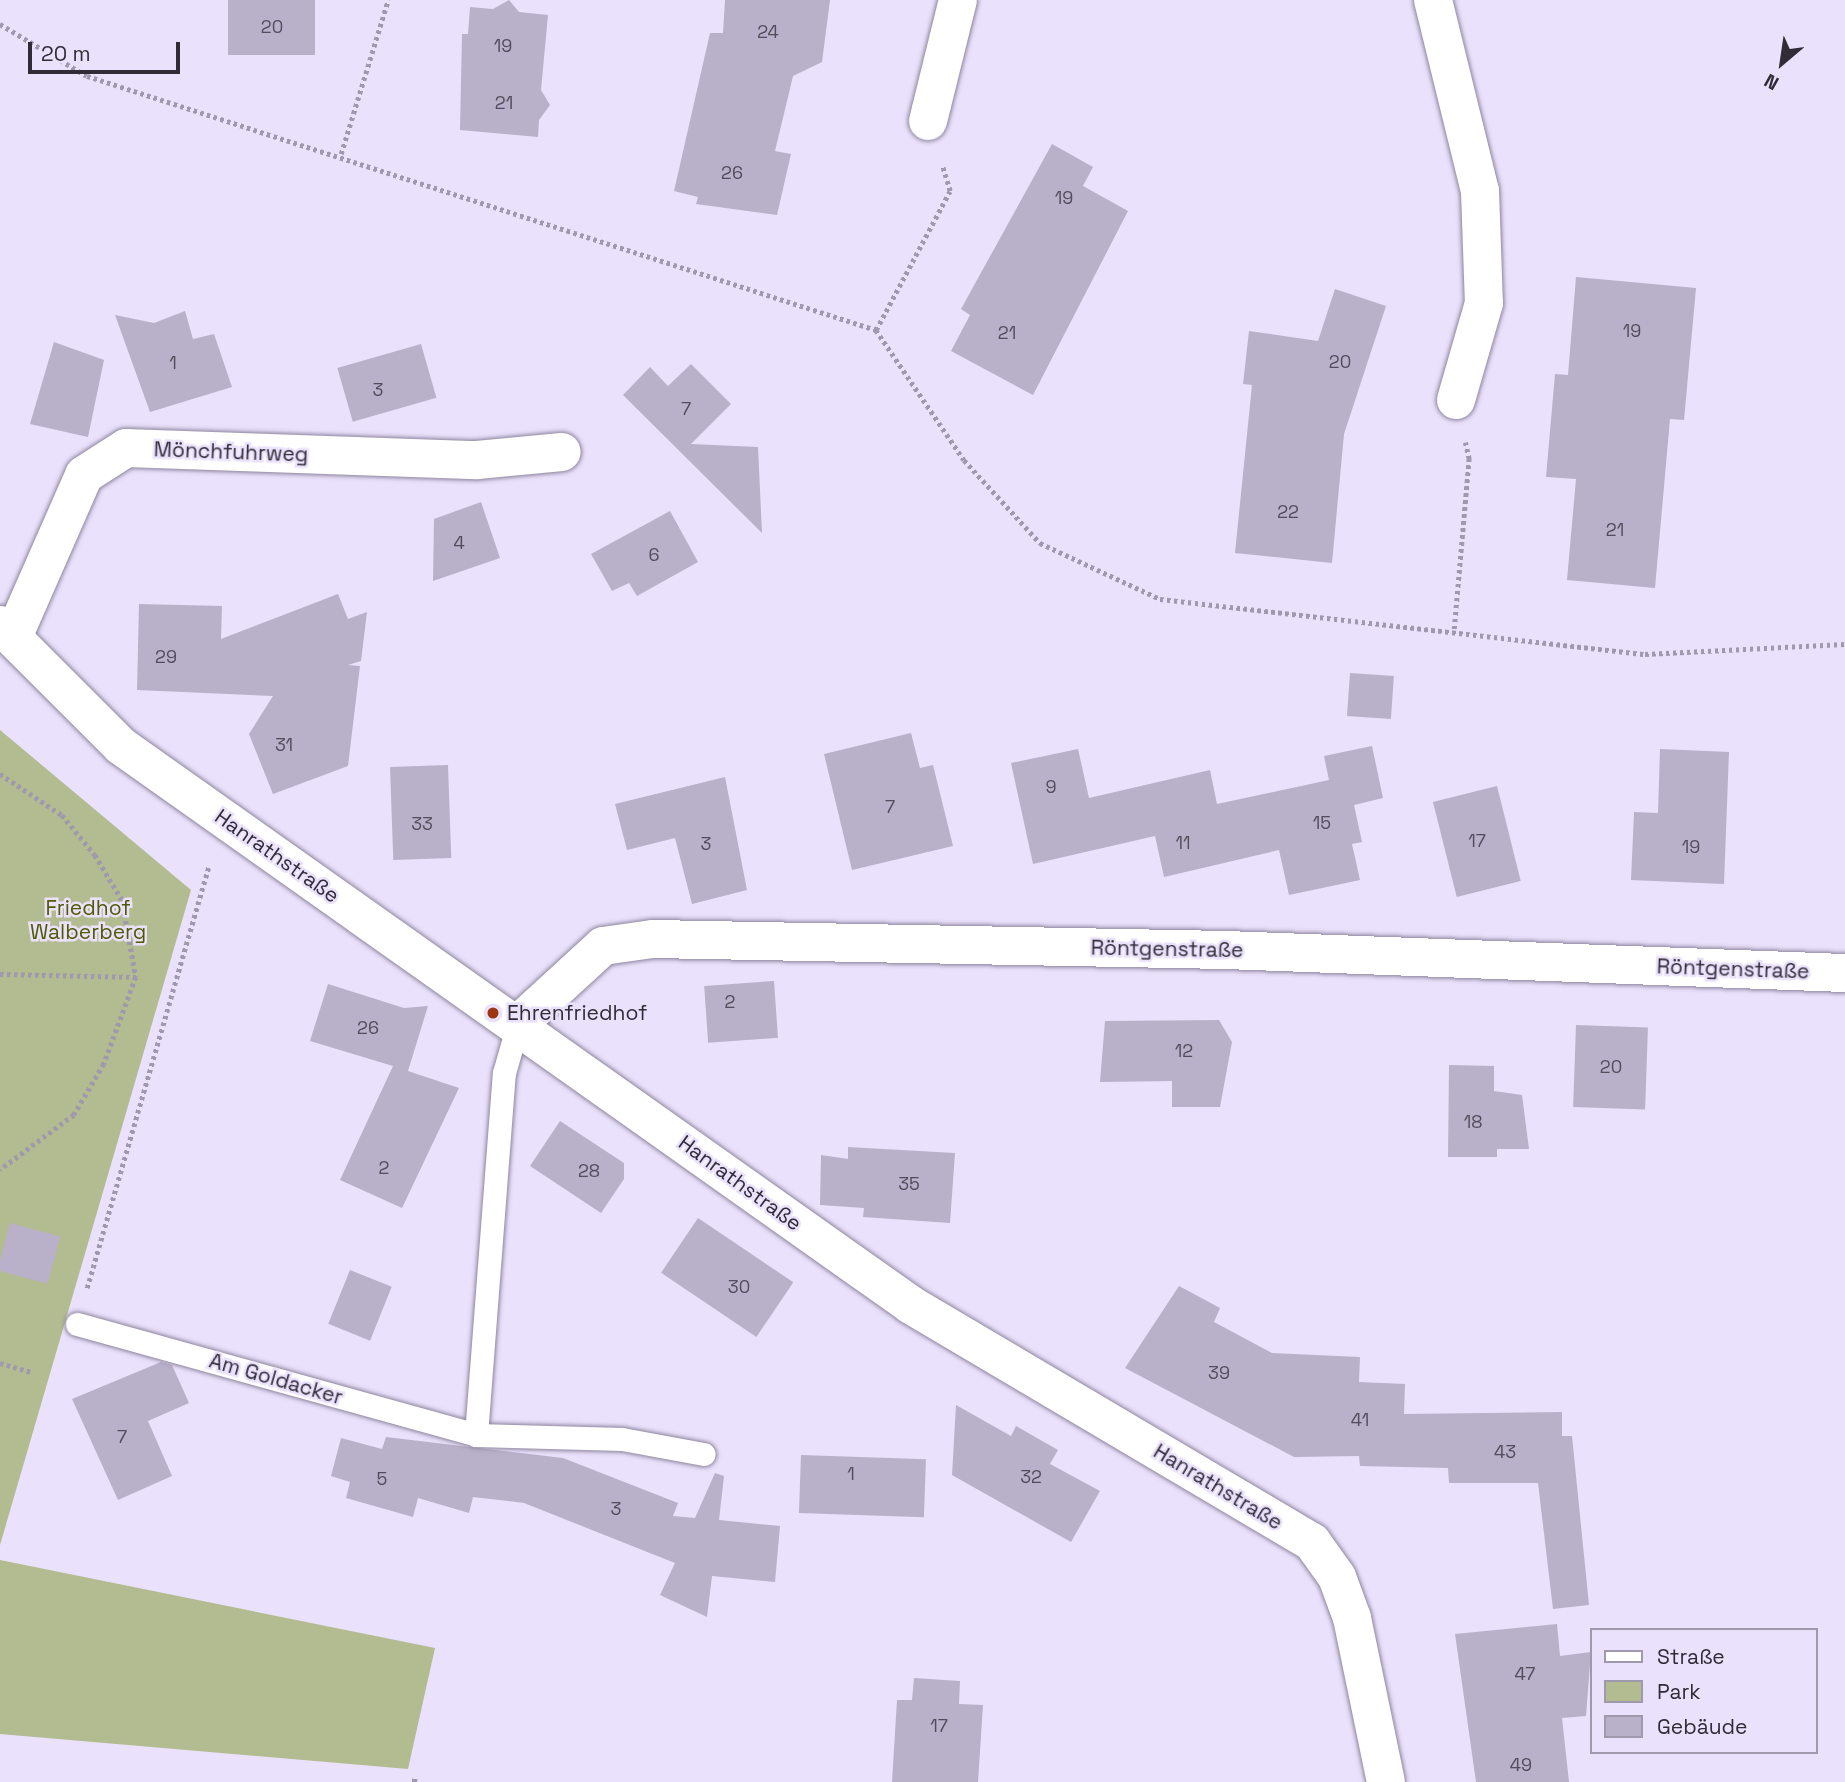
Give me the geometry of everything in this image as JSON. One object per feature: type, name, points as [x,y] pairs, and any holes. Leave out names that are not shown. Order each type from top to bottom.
[{"type":"street","points":[[929,121],[958,0]]},
{"type":"street","points":[[1433,0],[1480,191],[1484,303],[1456,400]]},
{"type":"street","name":"Mönchfuhrweg","points":[[6,631],[84,475],[126,448],[477,460],[562,452]]},
{"type":"street","name":"Hanrathstraße","points":[[6,631],[121,746],[518,1024],[911,1306],[1312,1542],[1336,1577],[1352,1618],[1386,1782]]},
{"type":"street","name":"Röntgenstraße","points":[[518,1024],[603,946],[653,939],[1226,950],[1845,972]]},
{"type":"lane","points":[[476,1435],[504,1073],[518,1024]]},
{"type":"lane","name":"Am Goldacker","points":[[77,1324],[476,1435],[622,1439],[704,1454]]},
{"type":"path","points":[[341,154],[388,0]]},
{"type":"path","points":[[0,24],[87,76],[341,154],[876,330],[964,460],[1040,543],[1160,599],[1454,629],[1645,654],[1845,644]]},
{"type":"path","points":[[876,330],[950,191],[929,121]]},
{"type":"path","points":[[1454,629],[1469,459],[1456,400]]},
{"type":"path","points":[[0,774],[62,815],[95,855],[122,900],[136,976],[104,1064],[74,1115],[0,1170]]},
{"type":"path","points":[[77,1324],[223,818]]},
{"type":"path","points":[[0,974],[136,976]]},
{"type":"path","points":[[0,1363],[32,1373]]},
{"type":"green space","name":"Friedhof Walberberg","points":[[0,730],[191,890],[0,1545]]},
{"type":"green space","points":[[0,1560],[435,1648],[408,1769],[0,1734]]},
{"type":"building","points":[[228,0],[315,0],[315,55],[228,55]]},
{"type":"building","points":[[509,0],[519,12],[548,15],[541,90],[550,105],[539,120],[538,137],[460,130],[462,34],[468,34],[470,7],[493,9]]},
{"type":"building","points":[[725,0],[830,0],[822,62],[793,76],[775,151],[791,154],[777,215],[696,204],[698,197],[674,191],[710,33],[723,33]]},
{"type":"building","points":[[1052,144],[1093,167],[1083,186],[1128,211],[1033,395],[951,351],[970,315],[961,309]]},
{"type":"building","points":[[1576,277],[1696,288],[1684,420],[1670,419],[1655,588],[1567,580],[1576,479],[1546,477],[1555,374],[1568,375]]},
{"type":"building","points":[[1335,289],[1386,306],[1344,434],[1332,563],[1235,553],[1252,385],[1243,384],[1249,331],[1318,341]]},
{"type":"building","points":[[185,311],[193,339],[214,334],[232,387],[150,412],[115,315],[154,323]]},
{"type":"building","points":[[54,342],[104,360],[88,437],[30,424]]},
{"type":"building","points":[[421,344],[436,398],[353,422],[337,368]]},
{"type":"building","points":[[691,364],[731,404],[691,444],[758,447],[762,533],[623,395],[650,367],[668,386]]},
{"type":"building","points":[[481,502],[500,558],[433,581],[434,519]]},
{"type":"building","points":[[670,511],[698,562],[637,596],[629,583],[612,591],[591,554]]},
{"type":"building","points":[[338,594],[348,619],[367,612],[361,661],[348,665],[360,666],[348,766],[273,794],[249,734],[273,696],[137,690],[139,604],[222,606],[221,639]]},
{"type":"building","points":[[1350,673],[1394,676],[1391,719],[1347,716]]},
{"type":"building","points":[[911,733],[920,768],[933,765],[953,846],[852,870],[824,754]]},
{"type":"building","points":[[1372,746],[1383,798],[1354,805],[1362,842],[1352,844],[1360,880],[1289,895],[1279,850],[1164,877],[1155,836],[1033,864],[1011,763],[1078,749],[1089,798],[1210,770],[1217,804],[1329,780],[1324,756]]},
{"type":"building","points":[[1660,749],[1729,752],[1724,884],[1631,880],[1634,812],[1658,813]]},
{"type":"building","points":[[448,765],[451,858],[393,860],[390,767]]},
{"type":"building","points":[[725,777],[747,890],[692,904],[675,838],[627,850],[615,804]]},
{"type":"building","points":[[1497,786],[1521,881],[1457,897],[1433,802]]},
{"type":"building","points":[[774,981],[778,1038],[708,1043],[704,986]]},
{"type":"building","points":[[328,984],[404,1008],[428,1006],[408,1071],[459,1088],[402,1208],[340,1180],[393,1066],[310,1041]]},
{"type":"building","points":[[1219,1020],[1232,1042],[1220,1107],[1172,1107],[1172,1081],[1100,1082],[1105,1021]]},
{"type":"building","points":[[1576,1025],[1648,1028],[1645,1109],[1573,1107]]},
{"type":"building","points":[[1449,1065],[1494,1066],[1494,1091],[1522,1095],[1529,1149],[1497,1149],[1497,1157],[1448,1157]]},
{"type":"building","points":[[560,1121],[624,1163],[624,1179],[601,1213],[530,1166]]},
{"type":"building","points":[[848,1147],[955,1153],[950,1223],[863,1217],[864,1208],[820,1205],[821,1155],[848,1159]]},
{"type":"building","points":[[698,1218],[793,1282],[756,1337],[661,1273]]},
{"type":"building","points":[[10,1223],[60,1236],[48,1284],[0,1271],[0,1260]]},
{"type":"building","points":[[350,1270],[392,1287],[370,1341],[328,1324]]},
{"type":"building","points":[[1179,1286],[1220,1308],[1214,1322],[1272,1353],[1360,1357],[1359,1382],[1405,1384],[1404,1414],[1562,1412],[1562,1436],[1572,1436],[1589,1605],[1553,1609],[1538,1483],[1449,1483],[1448,1468],[1360,1466],[1359,1456],[1294,1457],[1125,1368]]},
{"type":"building","points":[[161,1362],[172,1365],[189,1403],[148,1421],[172,1476],[118,1500],[72,1399]]},
{"type":"building","points":[[956,1405],[1011,1436],[1016,1426],[1058,1450],[1050,1464],[1100,1491],[1071,1542],[952,1475]]},
{"type":"building","points":[[386,1437],[563,1458],[678,1503],[673,1516],[695,1518],[715,1473],[724,1476],[719,1520],[780,1526],[775,1582],[712,1576],[707,1617],[660,1595],[675,1563],[524,1503],[473,1497],[469,1513],[418,1498],[413,1517],[346,1498],[350,1482],[331,1476],[341,1438],[382,1449]]},
{"type":"building","points":[[801,1455],[926,1459],[924,1517],[799,1513]]},
{"type":"building","points":[[1557,1624],[1560,1656],[1590,1652],[1586,1716],[1562,1718],[1569,1782],[1476,1782],[1455,1634]]},
{"type":"building","points":[[914,1678],[960,1681],[959,1704],[983,1705],[978,1782],[892,1782],[897,1700],[912,1700]]},
{"type":"place","name":"Ehrenfriedhof","points":[[493,1013]]}]
